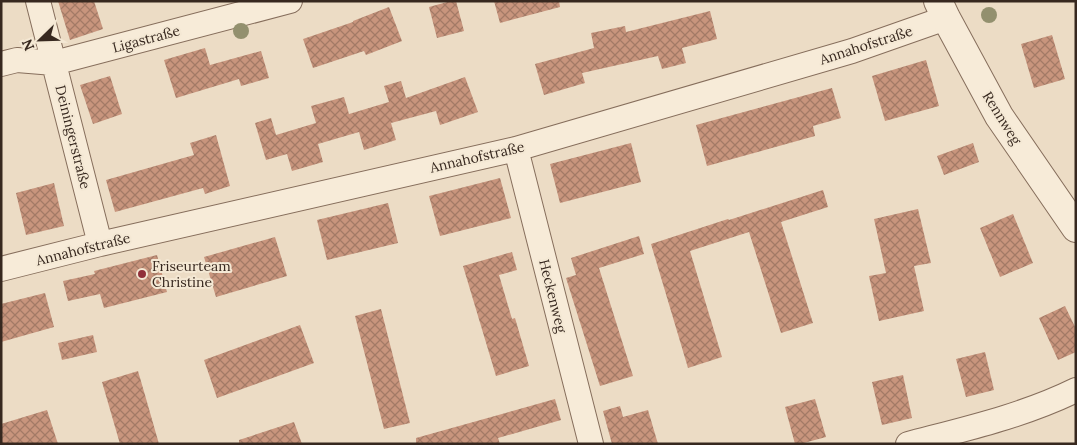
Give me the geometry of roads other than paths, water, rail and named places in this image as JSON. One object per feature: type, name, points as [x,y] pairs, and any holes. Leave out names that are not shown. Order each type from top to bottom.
[{"type":"street","name":"Deiningerstraße","points":[[38,1],[100,244]]},
{"type":"street","name":"Ligastraße","points":[[1,64],[17,60],[54,63],[290,1]]},
{"type":"street","name":"Annahofstraße","points":[[1,269],[100,244],[516,149],[852,52],[942,10]]},
{"type":"street","name":"Rennweg","points":[[942,10],[999,116],[1076,228]]},
{"type":"street","name":"Heckenweg","points":[[516,149],[591,444]]},
{"type":"street","points":[[908,444],[1006,418],[1076,390]]},
{"type":"place","name":"Friseurteam Christine","points":[[142,274]]}]
